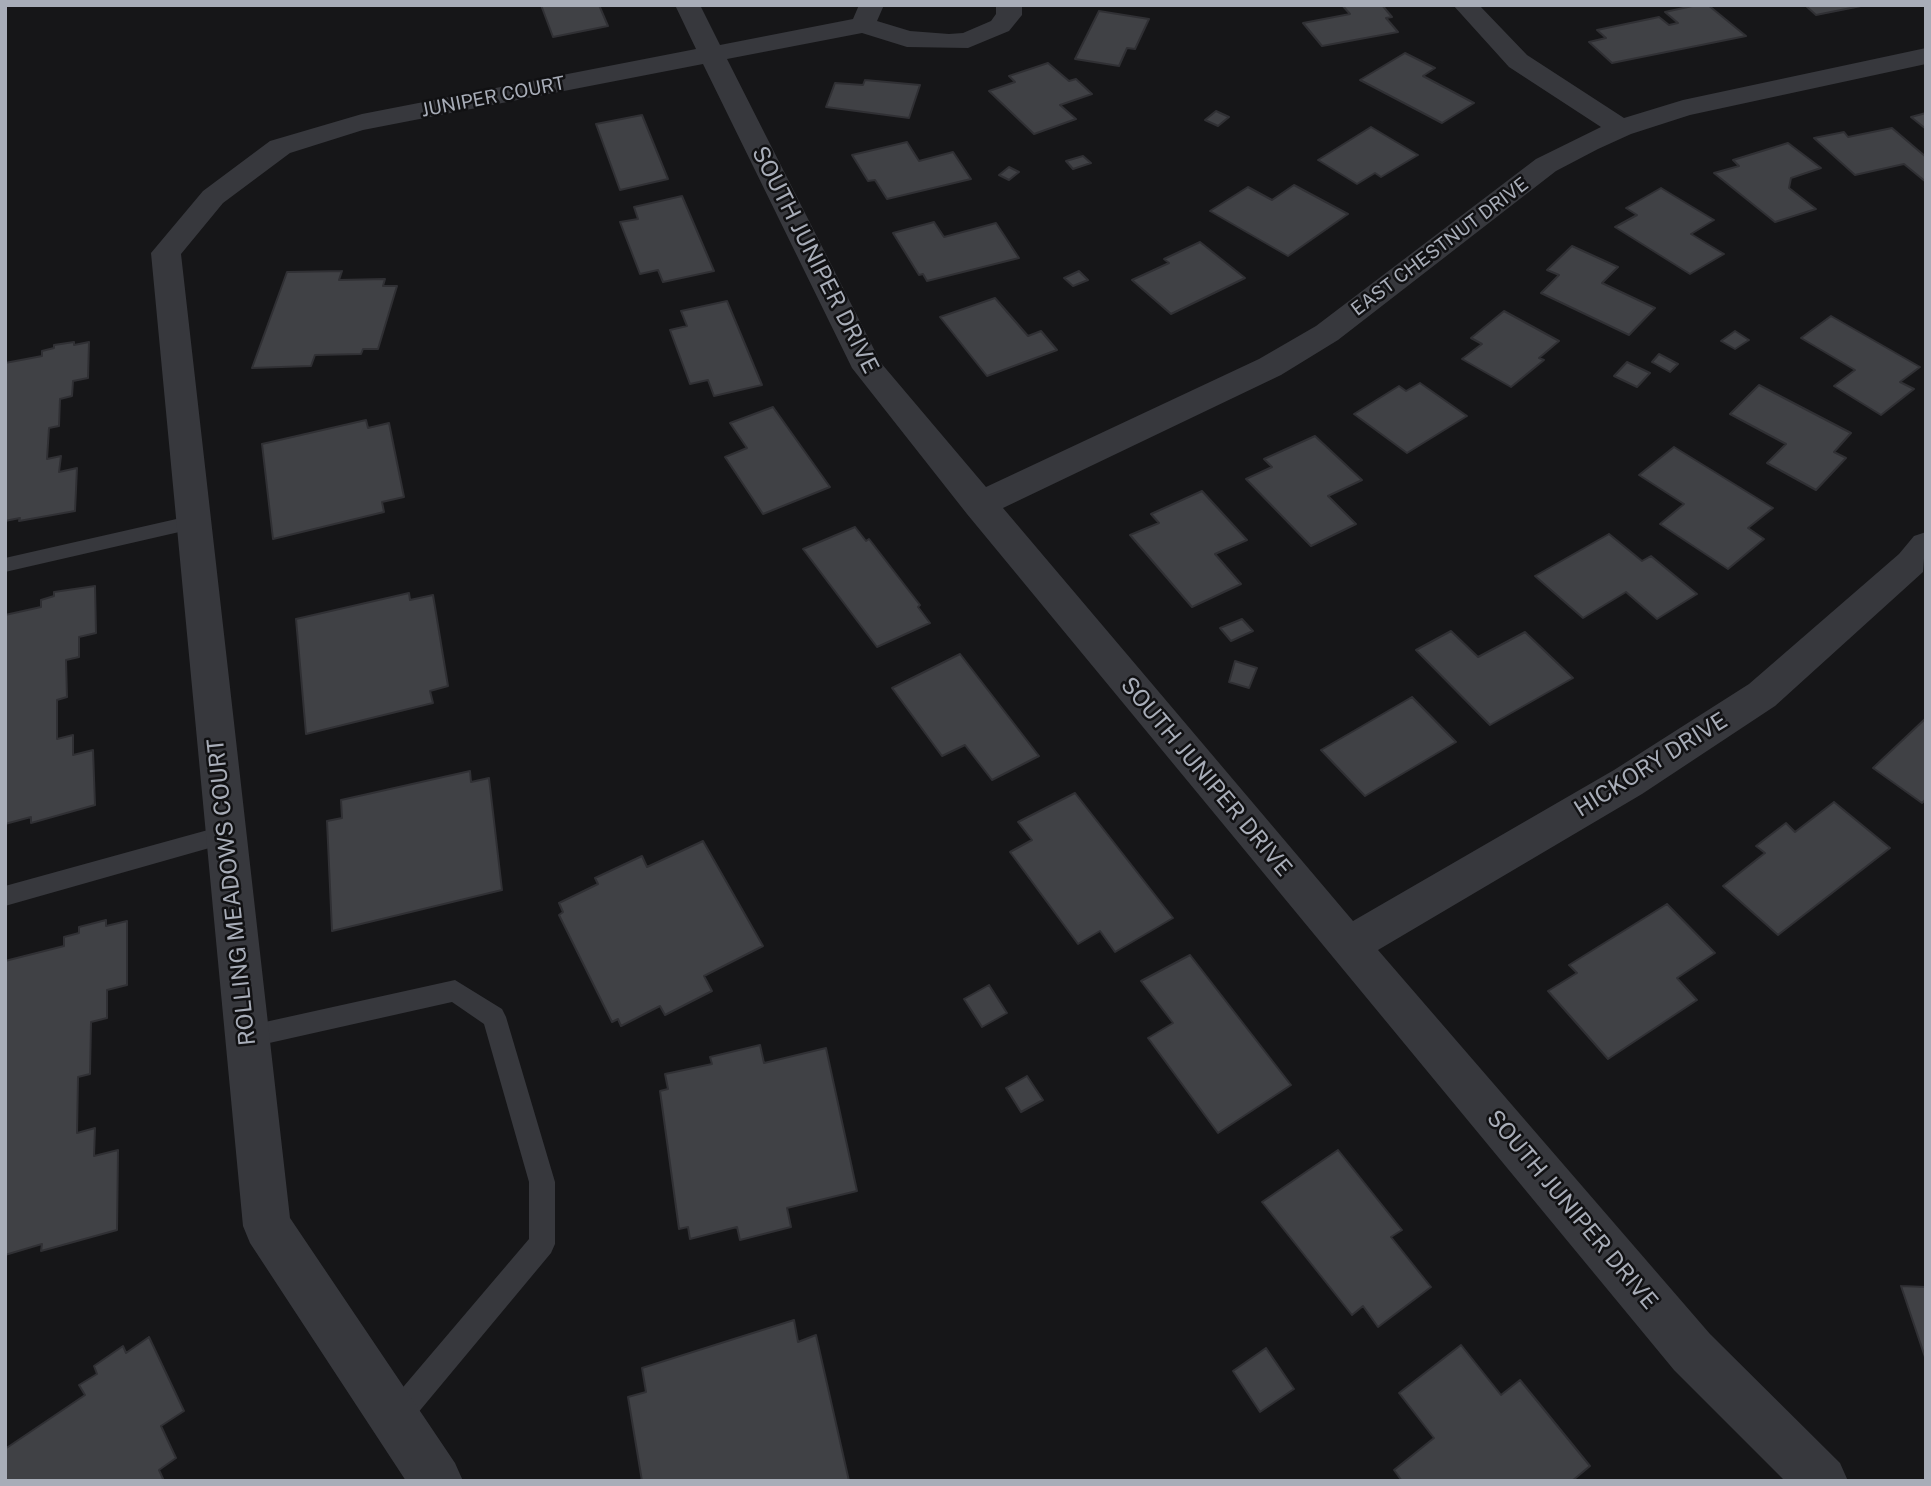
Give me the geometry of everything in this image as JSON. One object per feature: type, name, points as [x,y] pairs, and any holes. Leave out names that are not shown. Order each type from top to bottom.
[{"type":"street","name":"SOUTH JUNIPER DRIVE","points":[[687,5],[868,368],[979,505],[1348,946],[1692,1352],[1822,1481]]},
{"type":"street","name":"JUNIPER COURT","points":[[166,253],[213,197],[244,171],[280,147],[362,122],[712,56],[867,15],[907,39],[968,40],[1000,26],[1009,15],[1009,5]]},
{"type":"street","points":[[1465,5],[1518,61],[1621,128]]},
{"type":"street","name":"EAST CHESTNUT DRIVE","points":[[979,505],[1270,367],[1327,333],[1546,165],[1621,128],[1684,108],[1926,56]]},
{"type":"street","name":"ROLLING MEADOWS COURT","points":[[166,253],[267,1226],[397,1416],[437,1481]]},
{"type":"street","name":"HICKORY DRIVE","points":[[1348,946],[1628,782],[1762,695],[1921,560]]},
{"type":"lane","points":[[5,565],[194,522]]},
{"type":"lane","points":[[5,896],[226,834]]},
{"type":"lane","points":[[247,1037],[455,991],[494,1017],[542,1182],[542,1244],[397,1416]]},
{"type":"building","points":[[541,5],[599,5],[608,26],[553,37]]},
{"type":"building","points":[[1342,5],[1382,5],[1392,17],[1386,18],[1398,32],[1322,46],[1303,23],[1350,14]]},
{"type":"building","points":[[1708,5],[1746,36],[1612,63],[1589,42],[1606,38],[1597,30],[1659,17],[1669,25],[1678,23],[1665,12]]},
{"type":"building","points":[[1805,5],[1866,5],[1816,15]]},
{"type":"building","points":[[1099,11],[1149,19],[1135,49],[1127,48],[1119,66],[1075,59]]},
{"type":"building","points":[[1405,53],[1435,68],[1423,76],[1474,103],[1442,123],[1360,80]]},
{"type":"building","points":[[1048,63],[1069,81],[1076,79],[1092,94],[1060,105],[1076,119],[1034,134],[989,91],[1015,82],[1009,76]]},
{"type":"building","points":[[865,80],[920,85],[909,118],[826,107],[835,83],[863,85]]},
{"type":"building","points":[[1216,111],[1229,117],[1218,126],[1205,120]]},
{"type":"building","points":[[1926,113],[1926,129],[1911,117]]},
{"type":"building","points":[[642,115],[668,179],[620,190],[596,124]]},
{"type":"building","points":[[1371,127],[1418,155],[1381,177],[1375,173],[1357,184],[1318,160]]},
{"type":"building","points":[[1892,128],[1926,157],[1926,182],[1904,164],[1855,175],[1814,138],[1844,132],[1848,137]]},
{"type":"building","points":[[907,142],[919,161],[953,152],[971,179],[887,199],[875,180],[868,181],[852,155]]},
{"type":"building","points":[[1788,143],[1821,168],[1791,178],[1789,188],[1816,209],[1775,222],[1714,173],[1739,166],[1733,160]]},
{"type":"building","points":[[1083,156],[1091,163],[1073,169],[1066,161]]},
{"type":"building","points":[[1009,167],[1019,172],[1009,180],[999,175]]},
{"type":"building","points":[[1294,185],[1348,214],[1288,256],[1210,211],[1248,187],[1272,200]]},
{"type":"building","points":[[1661,188],[1714,220],[1691,234],[1724,254],[1690,274],[1615,227],[1637,215],[1626,208]]},
{"type":"building","points":[[682,196],[714,271],[663,282],[658,270],[640,274],[620,222],[638,219],[634,207]]},
{"type":"building","points":[[934,222],[944,237],[996,223],[1019,258],[927,281],[923,274],[919,275],[893,233]]},
{"type":"building","points":[[1200,242],[1245,278],[1171,314],[1132,280],[1169,263],[1164,259]]},
{"type":"building","points":[[1572,246],[1618,267],[1602,283],[1655,308],[1629,335],[1541,293],[1559,275],[1547,270]]},
{"type":"building","points":[[342,271],[339,280],[385,279],[383,286],[397,286],[378,349],[363,349],[361,354],[315,355],[311,366],[252,368],[287,272]]},
{"type":"building","points":[[1079,271],[1088,280],[1073,286],[1064,278]]},
{"type":"building","points":[[995,298],[1028,336],[1041,331],[1057,350],[987,376],[940,317]]},
{"type":"building","points":[[727,301],[762,385],[714,396],[708,380],[690,384],[670,330],[687,326],[681,311]]},
{"type":"building","points":[[1504,311],[1559,341],[1539,358],[1544,360],[1511,387],[1462,359],[1482,344],[1471,338]]},
{"type":"building","points":[[1831,316],[1920,367],[1900,382],[1914,389],[1881,415],[1834,386],[1855,370],[1801,338]]},
{"type":"building","points":[[1735,331],[1749,340],[1735,349],[1721,341]]},
{"type":"building","points":[[74,342],[74,345],[89,342],[88,378],[73,381],[72,396],[60,399],[59,426],[49,428],[47,459],[61,456],[59,472],[77,468],[75,511],[5,521],[5,363],[42,356],[42,351],[54,348],[54,345]]},
{"type":"building","points":[[1659,354],[1678,364],[1670,372],[1652,362]]},
{"type":"building","points":[[1627,362],[1650,373],[1637,387],[1614,376]]},
{"type":"building","points":[[1420,383],[1467,416],[1407,453],[1354,414],[1399,386],[1406,391]]},
{"type":"building","points":[[1759,385],[1851,433],[1834,452],[1846,458],[1816,490],[1767,463],[1786,444],[1730,414]]},
{"type":"building","points":[[773,407],[830,487],[763,514],[725,457],[747,448],[730,423]]},
{"type":"building","points":[[366,420],[368,428],[389,423],[404,497],[382,502],[384,512],[273,539],[262,444]]},
{"type":"building","points":[[1315,436],[1362,480],[1328,496],[1356,524],[1311,546],[1246,479],[1272,467],[1264,459]]},
{"type":"building","points":[[1674,447],[1773,508],[1748,528],[1764,539],[1728,569],[1660,524],[1684,504],[1639,475]]},
{"type":"building","points":[[1202,491],[1247,540],[1215,554],[1241,584],[1192,607],[1130,535],[1159,523],[1151,514]]},
{"type":"building","points":[[855,527],[866,541],[869,539],[920,605],[918,607],[930,623],[877,647],[803,549]]},
{"type":"building","points":[[1609,534],[1642,561],[1651,556],[1697,594],[1657,619],[1626,592],[1583,618],[1535,576]]},
{"type":"building","points":[[95,586],[96,633],[79,637],[79,657],[66,660],[67,697],[57,700],[57,739],[73,735],[73,755],[93,750],[95,805],[31,823],[31,817],[5,824],[5,615],[41,607],[41,600],[54,596],[54,592]]},
{"type":"building","points":[[409,593],[410,600],[433,595],[448,686],[430,691],[433,703],[306,734],[296,619]]},
{"type":"building","points":[[1242,619],[1253,631],[1231,641],[1220,628]]},
{"type":"building","points":[[1451,631],[1478,657],[1525,632],[1573,678],[1490,725],[1416,650]]},
{"type":"building","points":[[960,654],[1039,756],[992,780],[965,745],[942,756],[892,688]]},
{"type":"building","points":[[1235,661],[1257,668],[1249,688],[1229,682]]},
{"type":"building","points":[[1412,697],[1456,742],[1365,796],[1321,750]]},
{"type":"building","points":[[1926,718],[1926,799],[1922,803],[1873,768]]},
{"type":"building","points":[[470,771],[471,782],[489,778],[502,890],[332,931],[327,821],[342,818],[341,800]]},
{"type":"building","points":[[1075,793],[1173,918],[1115,952],[1100,931],[1078,944],[1010,852],[1032,840],[1018,822]]},
{"type":"building","points":[[1834,802],[1890,848],[1778,935],[1723,886],[1765,853],[1756,846],[1786,823],[1795,832]]},
{"type":"building","points":[[703,841],[763,946],[704,976],[712,991],[665,1015],[660,1006],[621,1026],[618,1019],[612,1022],[559,915],[563,912],[559,903],[598,884],[595,878],[642,856],[647,867]]},
{"type":"building","points":[[1667,904],[1715,953],[1677,978],[1697,1000],[1608,1059],[1548,991],[1577,973],[1569,965]]},
{"type":"building","points":[[106,920],[106,926],[127,921],[127,985],[107,990],[107,1018],[91,1022],[90,1074],[78,1077],[77,1133],[95,1128],[94,1156],[118,1150],[117,1230],[41,1251],[42,1244],[5,1255],[5,961],[64,946],[64,937],[79,933],[79,927]]},
{"type":"building","points":[[1190,955],[1291,1085],[1218,1133],[1148,1038],[1173,1023],[1141,981]]},
{"type":"building","points":[[989,985],[1007,1013],[982,1027],[964,999]]},
{"type":"building","points":[[760,1045],[764,1063],[826,1048],[857,1191],[787,1208],[791,1227],[740,1240],[737,1227],[690,1239],[688,1227],[679,1229],[660,1091],[668,1089],[665,1074],[712,1064],[710,1057]]},
{"type":"building","points":[[1027,1076],[1043,1100],[1021,1112],[1006,1088]]},
{"type":"building","points":[[1338,1150],[1402,1230],[1391,1237],[1431,1287],[1378,1327],[1363,1306],[1352,1315],[1262,1202]]},
{"type":"building","points":[[1901,1286],[1926,1287],[1926,1360]]},
{"type":"building","points":[[794,1320],[798,1342],[816,1335],[849,1481],[642,1481],[628,1397],[646,1392],[642,1368]]},
{"type":"building","points":[[149,1337],[184,1411],[161,1426],[176,1458],[159,1470],[164,1481],[5,1481],[5,1449],[85,1395],[79,1385],[97,1374],[94,1366],[123,1346],[126,1353]]},
{"type":"building","points":[[1461,1345],[1501,1395],[1520,1380],[1590,1466],[1572,1481],[1402,1481],[1394,1470],[1434,1438],[1399,1393]]},
{"type":"building","points":[[1266,1348],[1294,1389],[1260,1412],[1233,1371]]}]
